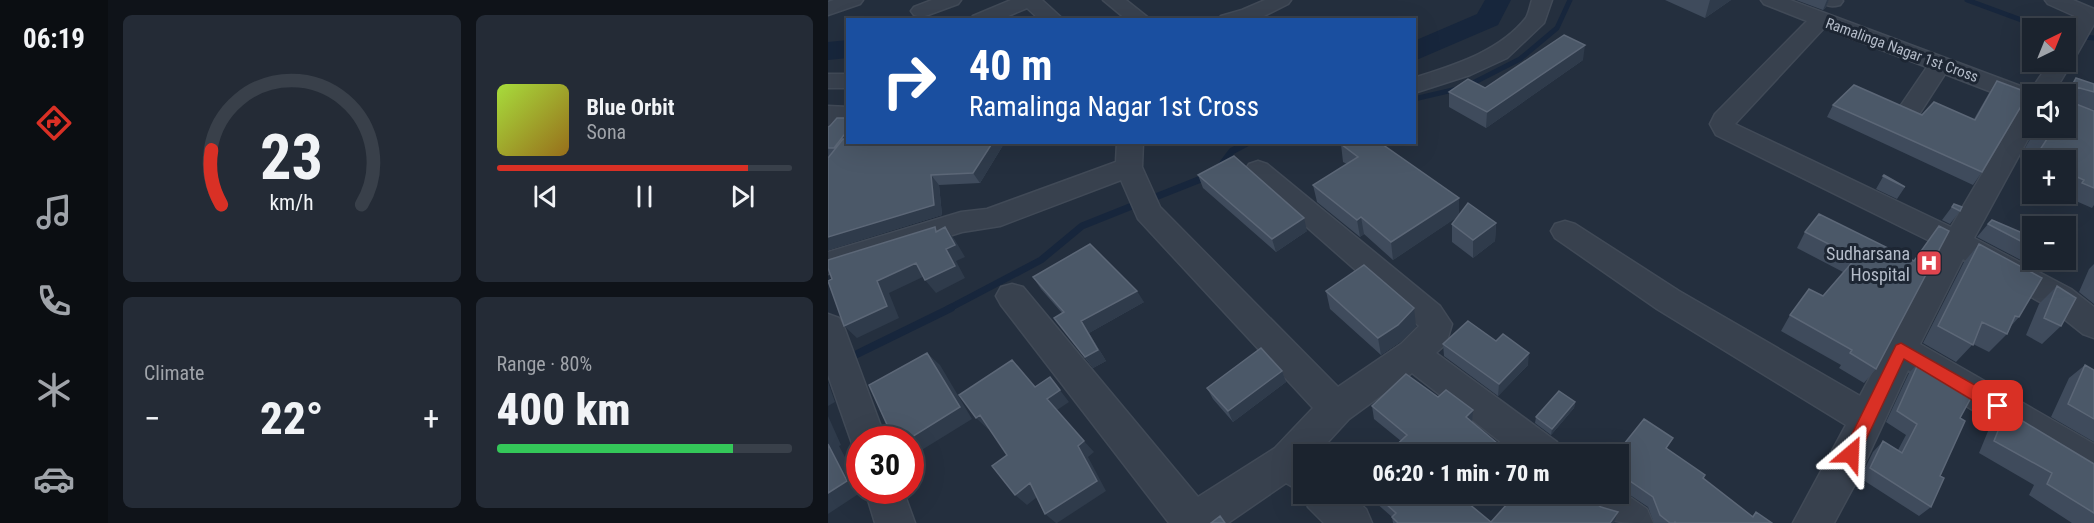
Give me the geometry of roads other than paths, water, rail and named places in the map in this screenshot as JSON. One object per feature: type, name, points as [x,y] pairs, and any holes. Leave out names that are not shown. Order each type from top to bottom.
[{"type":"street","points":[[828,9],[853,0]]},
{"type":"street","points":[[921,11],[951,0]]},
{"type":"street","points":[[985,18],[1029,0],[1052,18]]},
{"type":"street","points":[[1113,0],[1138,18]]},
{"type":"street","points":[[1215,0],[1238,18]]},
{"type":"street","points":[[1241,18],[1281,0]]},
{"type":"street","points":[[1416,85],[1462,70],[1499,53],[1537,19],[1542,0]]},
{"type":"street","name":"Ramalinga Nagar 1st Cross","points":[[1771,0],[1828,7],[1940,64],[2022,95]]},
{"type":"street","points":[[2055,0],[2089,14],[2076,37]]},
{"type":"street","points":[[1828,7],[1724,119],[1722,124],[1725,129],[1957,242],[2060,298],[2094,324]]},
{"type":"street","points":[[1909,111],[1940,64]]},
{"type":"street","points":[[828,81],[846,81]]},
{"type":"street","points":[[828,133],[840,114]]},
{"type":"street","points":[[1813,523],[1842,471],[1901,349],[1957,242],[2022,127]]},
{"type":"street","points":[[828,263],[961,222],[990,219],[1129,155],[1144,205],[1336,408]]},
{"type":"street","points":[[1258,170],[1429,315],[1436,324],[1434,334],[1413,354],[1336,408],[1312,444]]},
{"type":"street","points":[[1565,231],[1668,300],[1867,419]]},
{"type":"street","points":[[1012,296],[1194,523],[1293,470]]},
{"type":"street","points":[[828,327],[863,426]]},
{"type":"street","points":[[1901,349],[2094,464]]},
{"type":"street","points":[[1413,354],[1531,444]]},
{"type":"street","points":[[889,504],[895,523]]},
{"type":"street","points":[[1333,504],[1353,523]]},
{"type":"street","points":[[1607,504],[1633,523]]},
{"type":"waterway","points":[[1416,51],[1488,19],[1498,0]]},
{"type":"waterway","points":[[1467,86],[1520,59],[1557,28],[1570,0]]},
{"type":"waterway","points":[[1967,0],[2022,20]]},
{"type":"waterway","points":[[2076,36],[2094,38]]},
{"type":"waterway","points":[[828,51],[846,49]]},
{"type":"waterway","points":[[1416,99],[1457,89]]},
{"type":"waterway","points":[[1220,167],[1232,151],[1245,144]]},
{"type":"waterway","points":[[1153,198],[1206,177]]},
{"type":"waterway","points":[[948,309],[1041,260],[1082,226],[1132,206]]},
{"type":"waterway","points":[[857,354],[951,308]]},
{"type":"place","name":"Sudharsana Hospital","points":[[1929,263]]}]
